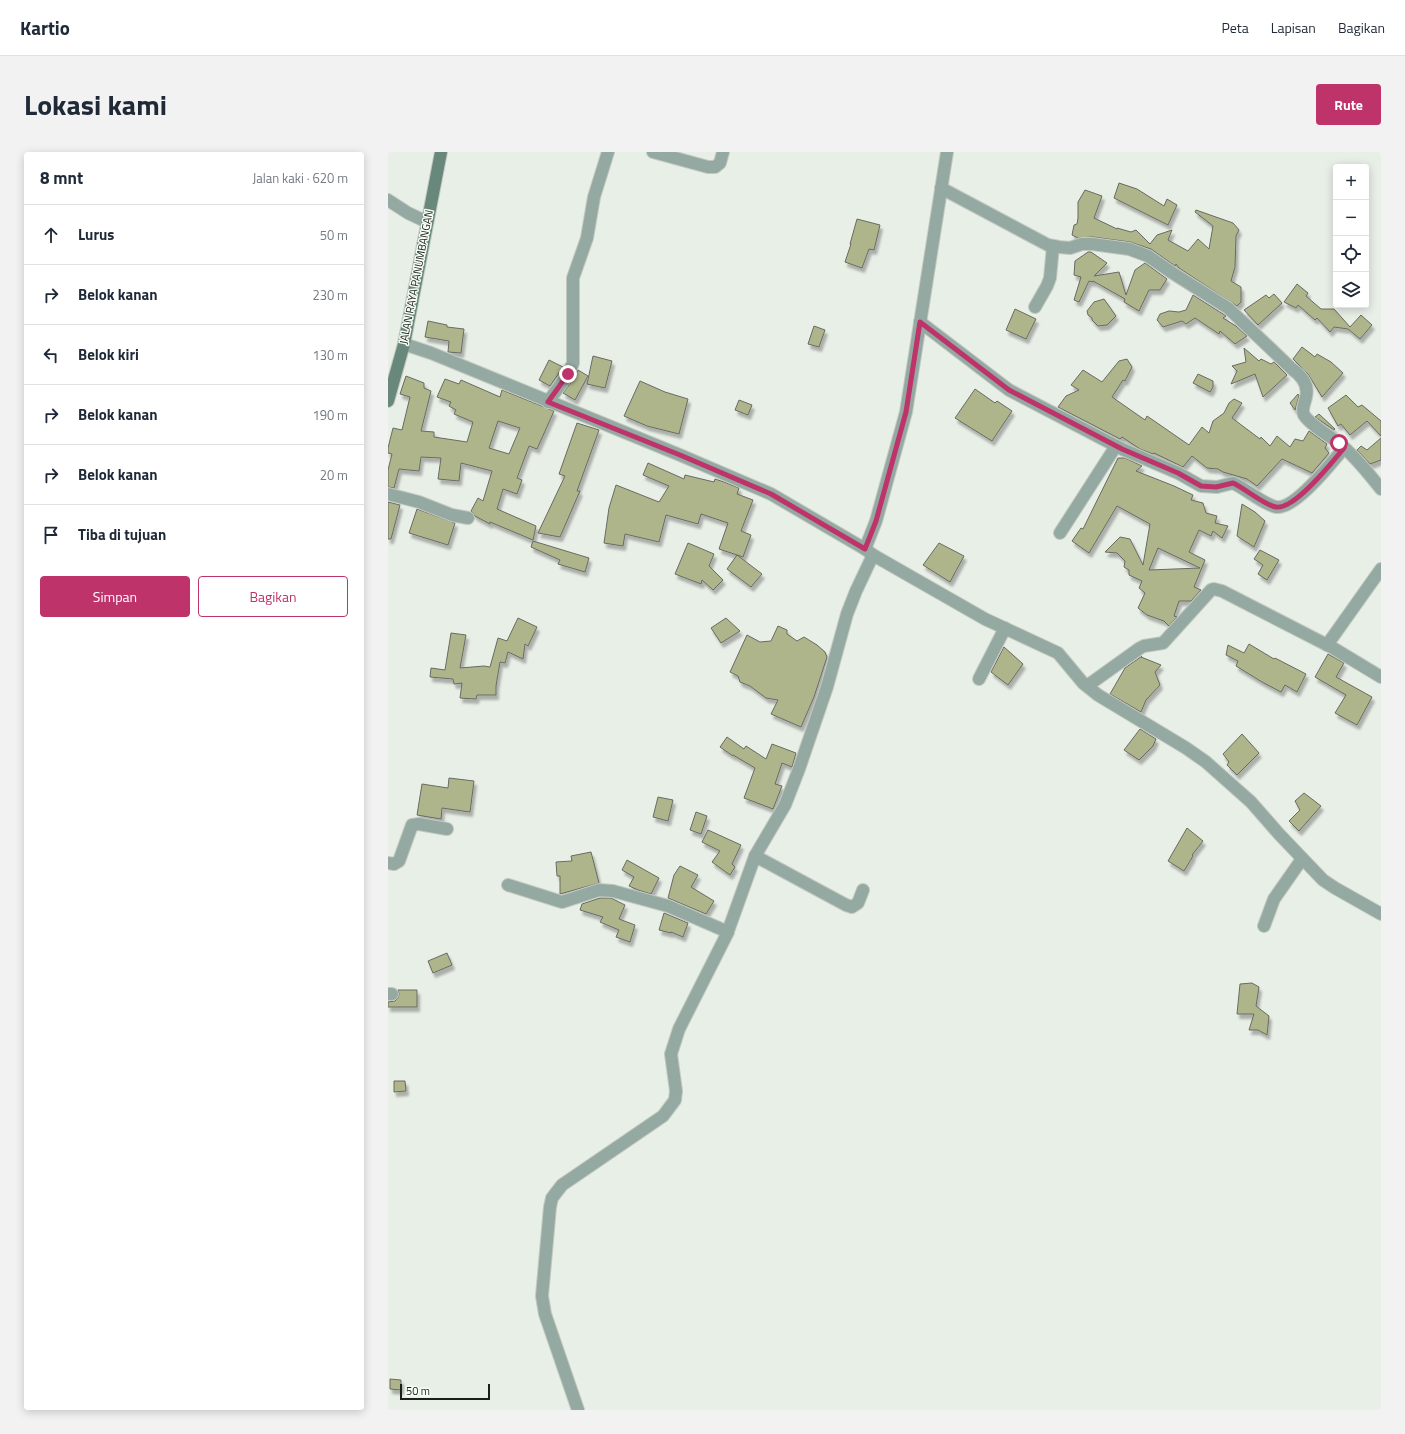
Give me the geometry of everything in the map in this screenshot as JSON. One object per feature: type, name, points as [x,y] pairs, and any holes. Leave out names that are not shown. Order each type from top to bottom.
[{"type":"main road","name":"JALAN RAYA PANUMBANGAN","points":[[388,401],[404,344],[441,152]]},
{"type":"street","points":[[548,402],[568,374],[572,363],[573,278],[587,238],[594,197],[608,152]]},
{"type":"street","points":[[653,152],[708,166],[715,166],[720,163],[723,152]]},
{"type":"street","points":[[578,1410],[559,1359],[543,1306],[542,1285],[552,1198],[562,1185],[663,1116],[675,1100],[676,1091],[673,1079],[671,1054],[679,1029],[728,932],[755,856],[785,805],[800,769],[827,687],[848,614],[869,552],[906,412],[947,152]]},
{"type":"street","points":[[941,188],[1053,246],[1070,248],[1082,244],[1092,244],[1129,249],[1148,256],[1228,308],[1299,374],[1305,383],[1307,390],[1307,397],[1303,410],[1304,414],[1309,420],[1360,462],[1381,489]]},
{"type":"street","points":[[388,200],[408,213],[427,222]]},
{"type":"street","points":[[1035,307],[1050,278],[1053,246]]},
{"type":"street","points":[[920,322],[1009,390],[1116,446],[1178,473],[1201,486],[1216,487],[1233,483],[1269,504],[1280,507],[1287,505],[1314,484],[1344,448]]},
{"type":"street","points":[[404,344],[431,353],[771,494],[985,619],[1058,653],[1087,686],[1098,695],[1180,744],[1206,762],[1251,802],[1323,880],[1381,914]]},
{"type":"street","points":[[1060,533],[1116,446]]},
{"type":"street","points":[[388,494],[419,502],[452,515],[468,518]]},
{"type":"street","points":[[1327,644],[1381,569]]},
{"type":"street","points":[[1087,686],[1140,648],[1163,643],[1211,590],[1214,589],[1222,591],[1327,644],[1381,677]]},
{"type":"street","points":[[979,679],[1005,628]]},
{"type":"street","points":[[388,864],[394,864],[399,861],[412,826],[419,824],[447,829]]},
{"type":"street","points":[[755,856],[852,907],[858,903],[863,890]]},
{"type":"street","points":[[1264,926],[1274,900],[1302,859]]},
{"type":"street","points":[[508,885],[562,902],[599,890],[613,891],[668,906],[728,932]]},
{"type":"building","points":[[1119,183],[1137,189],[1164,206],[1167,199],[1177,205],[1168,225],[1114,198]]},
{"type":"building","points":[[1085,190],[1102,196],[1094,218],[1117,229],[1131,232],[1136,230],[1150,244],[1157,235],[1172,230],[1168,240],[1188,251],[1198,239],[1209,249],[1213,226],[1195,212],[1196,210],[1233,223],[1239,230],[1236,236],[1235,267],[1231,281],[1241,287],[1241,302],[1237,306],[1179,268],[1176,264],[1175,266],[1151,249],[1130,242],[1093,237],[1078,238],[1072,235],[1074,225],[1077,224],[1078,202]]},
{"type":"building","points":[[857,219],[880,225],[874,250],[869,249],[862,268],[845,262]]},
{"type":"building","points":[[1088,252],[1091,252],[1107,263],[1094,276],[1119,272],[1126,295],[1135,270],[1145,263],[1167,279],[1160,290],[1149,290],[1139,311],[1124,302],[1125,299],[1093,281],[1089,281],[1079,302],[1074,300],[1081,277],[1074,275],[1075,261]]},
{"type":"building","points":[[1297,284],[1308,293],[1306,296],[1321,309],[1334,309],[1350,327],[1361,315],[1372,325],[1360,339],[1348,329],[1334,327],[1330,332],[1317,318],[1315,320],[1298,305],[1296,308],[1284,302]]},
{"type":"building","points":[[1274,294],[1282,303],[1258,325],[1244,310],[1266,295],[1269,298]]},
{"type":"building","points":[[1193,295],[1226,316],[1223,318],[1236,326],[1247,336],[1235,344],[1220,331],[1219,334],[1195,318],[1186,324],[1182,321],[1163,327],[1157,320],[1160,314],[1169,311],[1179,312],[1186,310]]},
{"type":"building","points":[[1104,299],[1116,316],[1107,325],[1098,326],[1088,315],[1087,311],[1094,302]]},
{"type":"building","points":[[1015,309],[1036,319],[1026,339],[1006,330]]},
{"type":"building","points":[[428,321],[447,325],[447,327],[464,329],[461,353],[448,352],[449,341],[425,337]]},
{"type":"building","points":[[814,326],[825,330],[819,347],[808,344]]},
{"type":"building","points":[[1302,347],[1315,357],[1317,354],[1331,362],[1343,373],[1322,397],[1308,374],[1293,359]]},
{"type":"building","points":[[1244,348],[1259,361],[1261,359],[1271,364],[1274,362],[1287,375],[1263,397],[1255,374],[1231,384],[1237,371],[1232,366],[1246,362]]},
{"type":"building","points":[[593,356],[612,361],[605,388],[587,384]]},
{"type":"building","points":[[1127,359],[1132,367],[1125,381],[1123,380],[1112,397],[1145,420],[1147,416],[1189,445],[1202,427],[1209,433],[1213,421],[1224,413],[1229,403],[1234,399],[1242,403],[1232,418],[1260,439],[1261,437],[1270,446],[1277,436],[1290,447],[1295,439],[1303,441],[1309,431],[1327,444],[1325,448],[1329,453],[1312,473],[1282,459],[1257,486],[1247,479],[1223,472],[1218,469],[1207,468],[1192,456],[1183,467],[1154,453],[1153,454],[1140,449],[1122,437],[1120,439],[1058,407],[1066,396],[1079,390],[1071,385],[1083,370],[1102,382],[1119,361]]},
{"type":"building","points":[[549,360],[563,367],[550,386],[539,380]]},
{"type":"building","points":[[578,370],[588,376],[575,400],[563,393]]},
{"type":"building","points":[[1198,374],[1213,381],[1213,387],[1210,392],[1193,383]]},
{"type":"building","points":[[406,376],[424,383],[424,388],[431,391],[421,431],[434,432],[434,437],[467,442],[473,422],[454,414],[456,410],[449,406],[451,402],[437,397],[445,379],[459,384],[461,380],[500,397],[502,390],[554,411],[537,449],[529,446],[517,478],[522,480],[517,494],[503,489],[497,509],[536,526],[533,540],[490,522],[490,524],[475,516],[471,511],[478,498],[483,501],[492,471],[461,463],[459,481],[438,479],[441,458],[421,457],[419,471],[399,469],[394,488],[388,487],[388,470],[392,454],[388,453],[388,448],[393,428],[402,430],[410,397],[400,394]],"holes":[[[498,421],[520,428],[509,454],[489,448]]]},
{"type":"building","points":[[640,381],[665,392],[688,399],[679,434],[647,426],[624,416]]},
{"type":"building","points":[[975,389],[995,403],[997,401],[1012,411],[992,441],[955,418]]},
{"type":"building","points":[[1298,394],[1299,396],[1295,410],[1290,403]]},
{"type":"building","points":[[1346,395],[1358,407],[1362,405],[1381,421],[1381,436],[1367,421],[1350,435],[1341,424],[1338,426],[1328,408]]},
{"type":"building","points":[[739,400],[752,405],[748,415],[735,410]]},
{"type":"building","points":[[1319,414],[1335,429],[1334,430],[1315,417]]},
{"type":"building","points":[[577,423],[599,430],[577,491],[580,491],[560,537],[538,533],[565,476],[559,474]]},
{"type":"building","points":[[1381,438],[1381,460],[1370,464],[1357,450],[1361,446],[1367,450]]},
{"type":"building","points":[[1118,458],[1125,458],[1142,466],[1136,471],[1193,495],[1191,500],[1203,503],[1206,513],[1217,516],[1215,523],[1228,526],[1222,538],[1213,531],[1211,536],[1199,530],[1189,552],[1205,560],[1194,587],[1201,590],[1191,601],[1179,601],[1174,616],[1177,617],[1169,626],[1164,621],[1147,615],[1138,608],[1145,593],[1139,588],[1142,581],[1129,575],[1129,570],[1124,567],[1125,561],[1117,553],[1105,552],[1120,537],[1130,539],[1143,565],[1150,524],[1117,506],[1089,553],[1072,541],[1081,528],[1083,529]],"holes":[[[1158,548],[1200,568],[1149,570]]]},
{"type":"building","points":[[648,463],[684,479],[685,475],[714,482],[715,479],[724,482],[739,488],[737,494],[753,500],[741,531],[751,535],[743,557],[719,549],[728,523],[701,514],[698,524],[666,515],[659,542],[625,534],[623,546],[604,543],[609,508],[616,485],[659,502],[669,486],[643,475]]},
{"type":"building","points":[[388,502],[400,505],[391,539],[388,539]]},
{"type":"building","points":[[1242,504],[1255,512],[1265,521],[1254,547],[1237,536]]},
{"type":"building","points":[[417,509],[455,523],[448,545],[409,533]]},
{"type":"building","points":[[533,541],[589,558],[585,572],[558,564],[560,560],[531,547]]},
{"type":"building","points":[[688,543],[714,554],[709,566],[723,580],[713,590],[702,580],[701,584],[675,574]]},
{"type":"building","points":[[939,543],[964,556],[950,582],[923,565]]},
{"type":"building","points":[[1260,550],[1279,560],[1267,580],[1258,574],[1263,565],[1254,559]]},
{"type":"building","points":[[737,555],[762,574],[751,587],[727,569]]},
{"type":"building","points":[[518,618],[537,627],[528,646],[525,644],[523,659],[508,652],[505,663],[500,662],[496,695],[477,695],[476,699],[460,698],[462,683],[454,684],[453,679],[430,677],[431,668],[445,670],[451,633],[466,635],[460,668],[490,667],[498,638],[507,641]]},
{"type":"building","points":[[726,618],[740,631],[721,643],[711,628]]},
{"type":"building","points":[[778,626],[787,630],[787,634],[797,641],[804,637],[817,645],[825,652],[827,657],[814,697],[801,727],[771,714],[778,700],[766,698],[750,686],[740,682],[738,676],[730,672],[747,635],[760,642],[771,641]]},
{"type":"building","points":[[1249,644],[1274,659],[1275,658],[1306,674],[1297,692],[1285,685],[1281,692],[1236,666],[1238,661],[1226,655],[1228,645],[1244,653]]},
{"type":"building","points":[[1004,647],[1023,664],[1008,685],[991,672]]},
{"type":"building","points":[[1328,654],[1344,663],[1336,677],[1372,697],[1357,725],[1335,713],[1346,695],[1315,677]]},
{"type":"building","points":[[1142,656],[1141,657],[1161,665],[1155,672],[1160,685],[1146,700],[1141,712],[1110,694],[1125,668]]},
{"type":"building","points":[[1140,729],[1156,739],[1153,746],[1139,760],[1124,750]]},
{"type":"building","points":[[1242,734],[1259,753],[1237,775],[1227,765],[1229,762],[1223,754]]},
{"type":"building","points":[[727,737],[744,749],[746,746],[766,759],[772,744],[796,753],[792,767],[782,763],[775,784],[782,786],[773,809],[744,798],[755,768],[720,747]]},
{"type":"building","points":[[449,778],[474,781],[470,812],[442,808],[441,819],[417,815],[422,784],[448,788]]},
{"type":"building","points":[[1304,793],[1321,806],[1299,831],[1289,821],[1300,810],[1295,801]]},
{"type":"building","points":[[658,797],[673,800],[668,821],[653,817]]},
{"type":"building","points":[[696,812],[707,816],[701,834],[690,830]]},
{"type":"building","points":[[1187,828],[1203,841],[1192,855],[1193,856],[1184,871],[1168,861]]},
{"type":"building","points":[[708,830],[741,845],[732,864],[735,867],[730,875],[712,862],[720,851],[702,842]]},
{"type":"building","points":[[591,852],[599,883],[560,894],[560,876],[557,876],[556,862],[572,861],[571,856]]},
{"type":"building","points":[[627,860],[659,878],[651,894],[629,886],[634,877],[622,870]]},
{"type":"building","points":[[680,866],[698,875],[691,887],[714,901],[706,914],[668,898],[674,875]]},
{"type":"building","points":[[600,898],[611,898],[625,905],[619,919],[635,925],[630,942],[616,937],[619,930],[600,922],[603,917],[580,910],[582,904]]},
{"type":"building","points":[[664,913],[688,923],[683,937],[671,932],[659,930]]},
{"type":"building","points":[[447,953],[452,965],[433,973],[428,961]]},
{"type":"building","points":[[1252,983],[1259,987],[1256,1006],[1269,1016],[1267,1035],[1258,1030],[1249,1030],[1254,1014],[1237,1014],[1240,984]]},
{"type":"building","points":[[398,990],[417,990],[417,1007],[388,1007],[388,1002],[395,1001],[398,998]]},
{"type":"building","points":[[394,1081],[405,1081],[406,1091],[394,1092]]},
{"type":"building","points":[[390,1379],[401,1380],[401,1390],[390,1389]]},
{"type":"route","points":[[568,374],[548,402],[680,455],[771,494],[794,506],[865,549],[876,521],[906,412],[920,322],[1009,390],[1122,449],[1178,473],[1201,486],[1216,487],[1233,483],[1276,507],[1287,505],[1314,484],[1344,448],[1339,443]]}]
